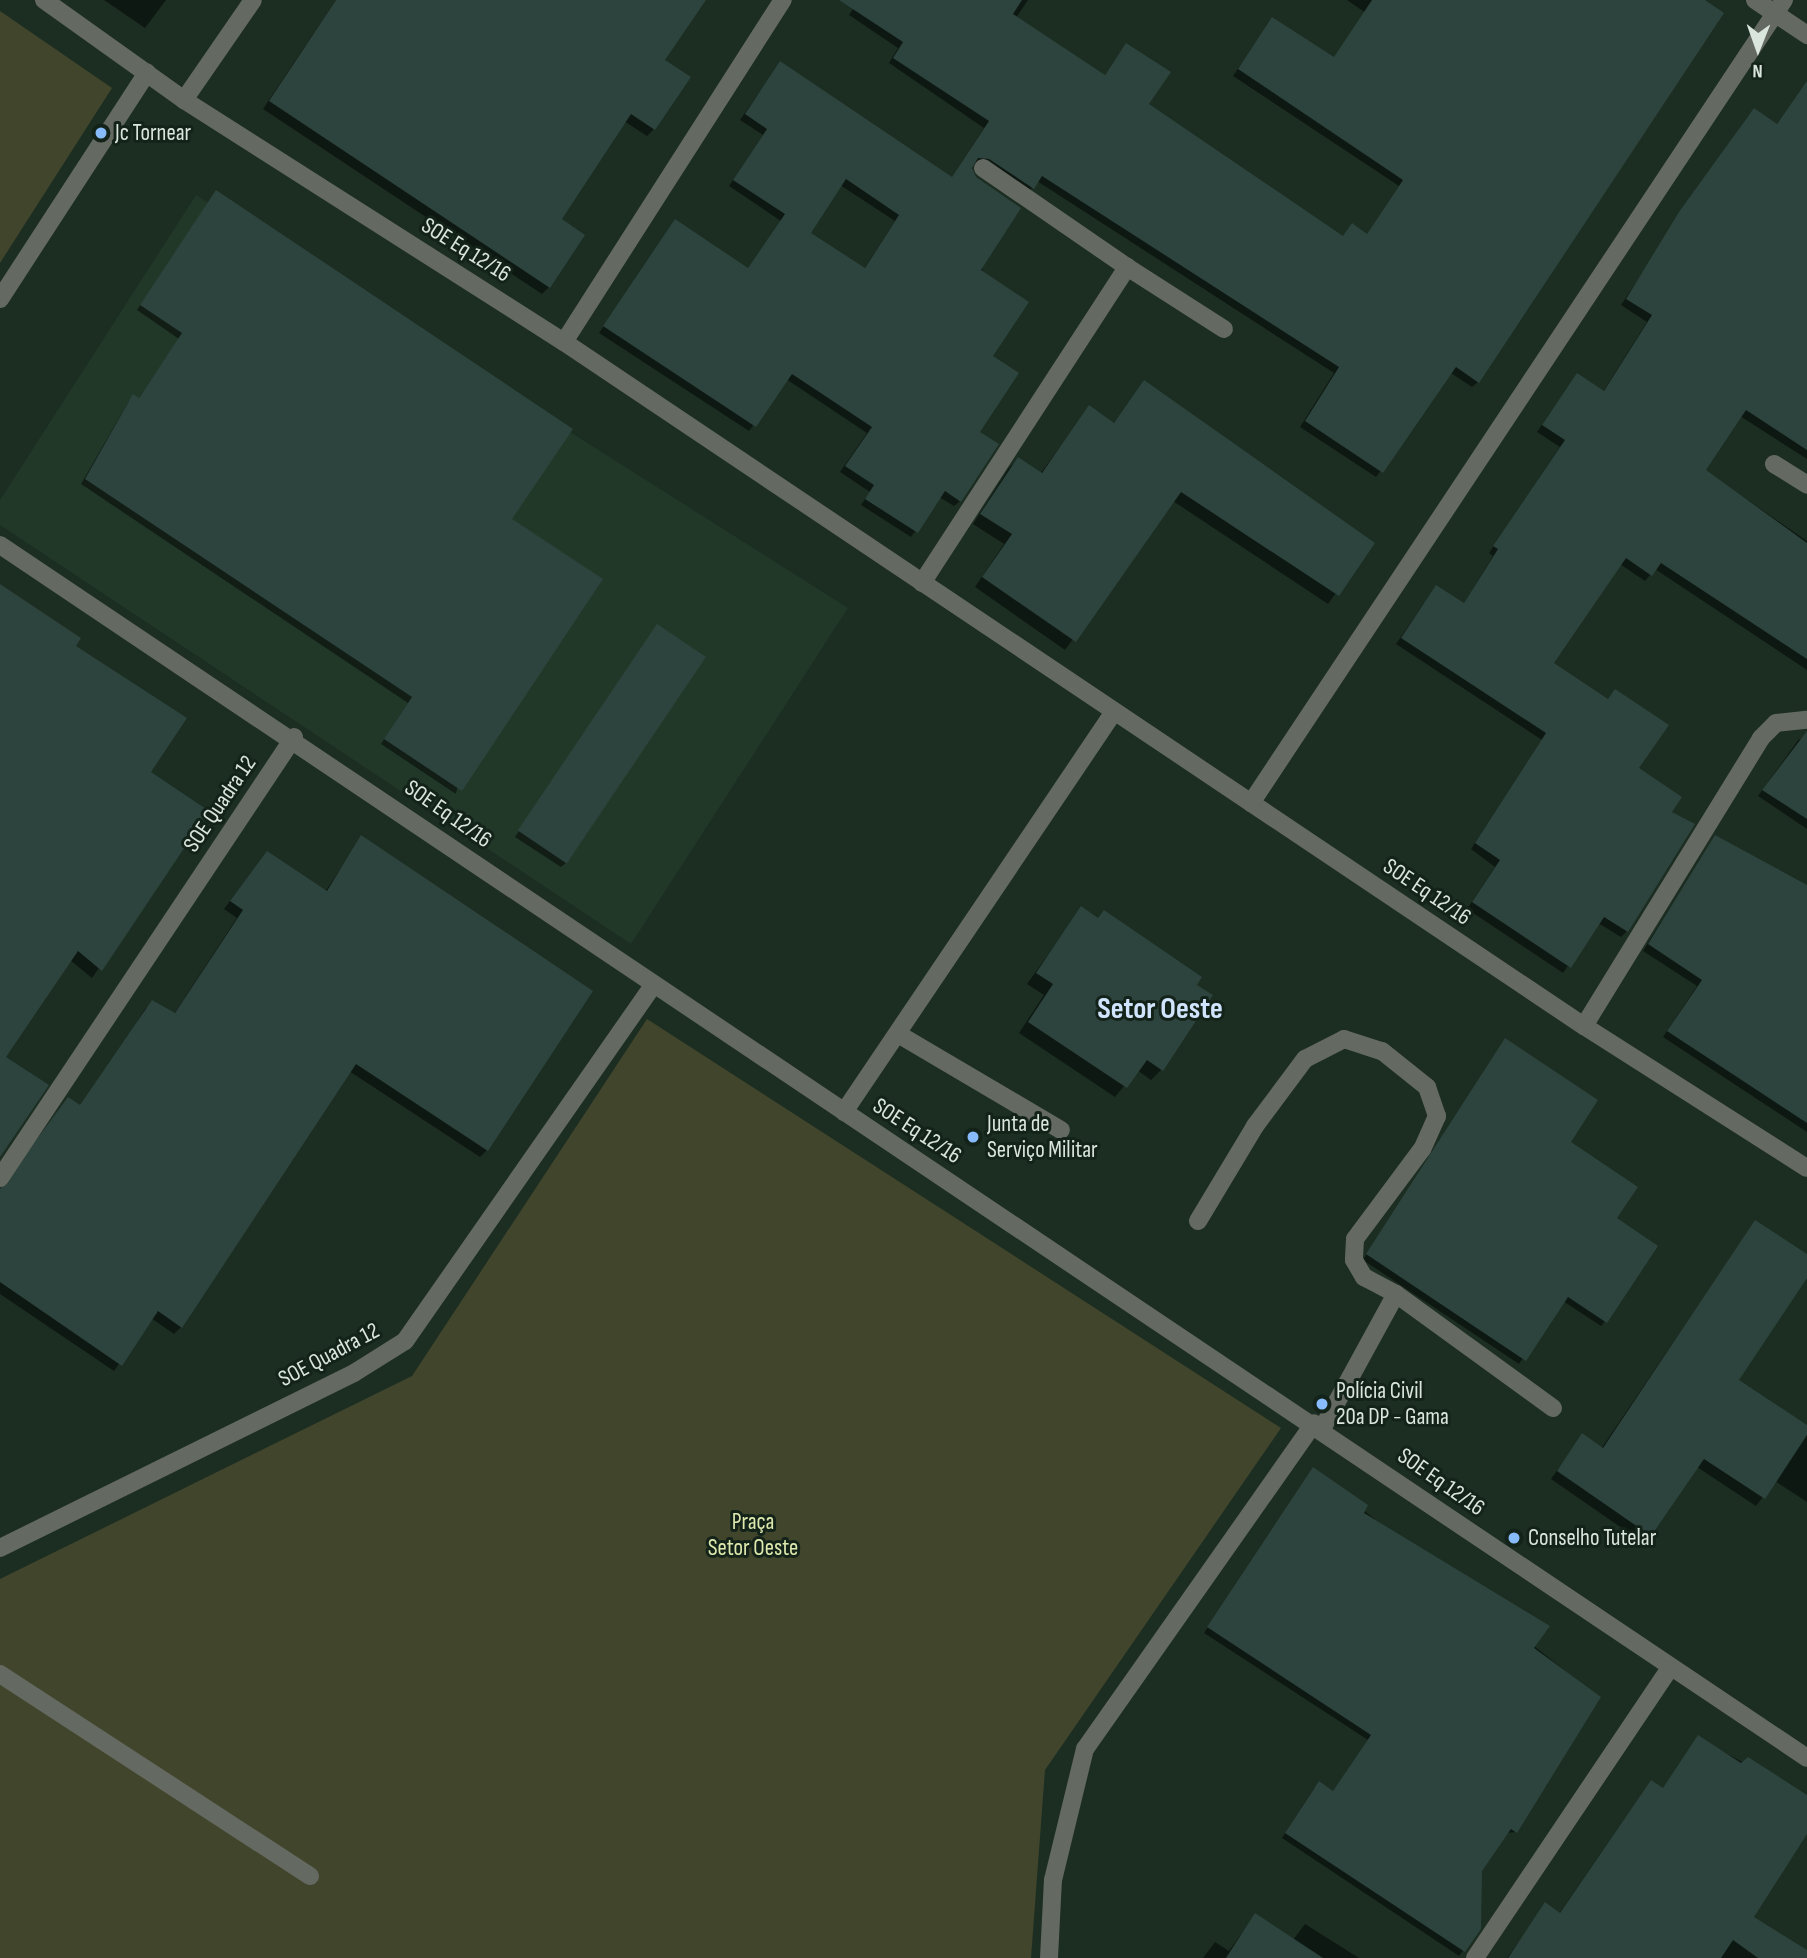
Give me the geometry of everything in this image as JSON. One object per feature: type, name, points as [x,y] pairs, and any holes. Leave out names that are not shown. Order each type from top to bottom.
[{"type":"street","name":"SOE Eq 12/16","points":[[44,0],[184,100],[564,342],[1584,1026],[1807,1168]]},
{"type":"street","points":[[184,100],[253,0]]},
{"type":"street","points":[[564,342],[783,0]]},
{"type":"street","points":[[1755,0],[1779,7],[1807,35]]},
{"type":"street","points":[[1251,803],[1779,7]]},
{"type":"street","points":[[0,299],[147,73]]},
{"type":"street","points":[[983,168],[1127,267],[1224,329]]},
{"type":"street","points":[[922,583],[1127,267]]},
{"type":"street","points":[[1774,464],[1807,485]]},
{"type":"street","name":"SOE Eq 12/16","points":[[0,545],[294,737],[653,986],[1318,1426],[1669,1669],[1807,1758]]},
{"type":"street","points":[[844,1112],[1114,712]]},
{"type":"street","points":[[1584,1026],[1761,738],[1776,723],[1807,720]]},
{"type":"street","name":"SOE Quadra 12","points":[[0,1178],[294,737]]},
{"type":"street","name":"SOE Quadra 12","points":[[0,1548],[354,1373],[405,1341],[653,986]]},
{"type":"street","points":[[898,1034],[1061,1130]]},
{"type":"street","points":[[1198,1221],[1255,1126],[1306,1059],[1344,1039],[1382,1051],[1427,1087],[1437,1116],[1422,1149],[1355,1239],[1354,1260],[1364,1278],[1396,1294],[1553,1408]]},
{"type":"street","points":[[1049,1958],[1053,1880],[1085,1749],[1318,1426],[1396,1294]]},
{"type":"street","points":[[1475,1958],[1669,1669]]},
{"type":"street","points":[[0,1674],[310,1876]]},
{"type":"shaded area","points":[[196,195],[848,608],[631,944],[0,525],[0,500]]},
{"type":"green space","points":[[0,11],[112,88],[0,263]]},
{"type":"green space","name":"Praça Setor Oeste","points":[[647,1019],[1281,1428],[1045,1770],[1031,1958],[0,1958],[0,1579],[412,1376]]},
{"type":"building","points":[[336,0],[706,0],[665,60],[691,77],[655,130],[631,114],[562,219],[585,235],[550,288],[269,101]]},
{"type":"building","points":[[839,0],[1022,0],[1013,14],[1105,75],[1126,43],[1171,72],[1149,104],[1343,236],[1352,223],[1367,234],[1403,180],[1238,69],[1272,17],[1334,57],[1372,0],[1705,0],[1724,13],[1479,383],[1456,367],[1383,473],[1305,421],[1339,367],[1042,176],[1034,189],[989,159],[978,158],[972,168],[976,177],[1021,208],[981,270],[1029,302],[993,356],[1019,373],[980,432],[999,444],[961,502],[945,491],[918,533],[865,499],[874,485],[845,466],[872,427],[792,374],[756,427],[603,326],[675,219],[748,268],[785,214],[733,180],[767,129],[745,114],[780,61],[952,177],[989,121],[893,58],[903,42]],"holes":[[[846,179],[899,215],[865,268],[811,233]]]},
{"type":"building","points":[[1807,81],[1807,450],[1746,410],[1706,470],[1807,543],[1807,659],[1661,563],[1652,576],[1626,558],[1554,663],[1608,699],[1615,689],[1669,725],[1639,768],[1682,797],[1672,812],[1695,824],[1628,932],[1604,917],[1571,968],[1472,902],[1500,860],[1475,843],[1546,733],[1401,638],[1436,585],[1464,603],[1498,549],[1493,546],[1565,440],[1542,425],[1577,373],[1604,391],[1652,315],[1626,299],[1679,212],[1754,108],[1777,124]]},
{"type":"building","points":[[216,190],[573,429],[512,519],[603,579],[462,791],[384,739],[412,697],[85,479],[133,394],[139,398],[182,333],[140,305]]},
{"type":"building","points":[[1144,380],[1375,543],[1339,596],[1181,492],[1076,642],[982,577],[1012,534],[980,514],[1018,457],[1042,473],[1089,405],[1114,423]]},
{"type":"building","points":[[0,584],[81,638],[76,646],[187,718],[151,772],[209,811],[102,971],[78,951],[6,1057],[49,1085],[0,1157]]},
{"type":"building","points":[[657,624],[706,657],[567,863],[518,830]]},
{"type":"building","points":[[1807,731],[1807,819],[1762,790]]},
{"type":"building","points":[[361,835],[593,991],[488,1151],[356,1064],[182,1328],[158,1311],[122,1366],[0,1282],[0,1189],[68,1097],[80,1105],[152,1000],[175,1013],[243,910],[230,901],[267,851],[327,891]]},
{"type":"building","points":[[1715,835],[1807,885],[1807,1123],[1667,1031],[1702,980],[1648,944]]},
{"type":"building","points":[[1081,906],[1098,918],[1104,910],[1202,977],[1197,985],[1213,995],[1163,1071],[1147,1060],[1127,1088],[1028,1022],[1053,984],[1036,973]]},
{"type":"building","points":[[1505,1038],[1598,1100],[1571,1142],[1638,1187],[1617,1218],[1658,1246],[1607,1323],[1568,1297],[1526,1361],[1366,1254]]},
{"type":"building","points":[[1755,1220],[1807,1254],[1807,1278],[1739,1380],[1807,1425],[1807,1435],[1765,1499],[1704,1459],[1651,1536],[1557,1471],[1582,1433],[1603,1448]]},
{"type":"building","points":[[1313,1467],[1368,1505],[1364,1513],[1550,1626],[1534,1648],[1601,1697],[1517,1833],[1511,1829],[1482,1871],[1481,1929],[1465,1952],[1285,1833],[1319,1781],[1333,1791],[1371,1735],[1207,1627]]},
{"type":"building","points":[[1698,1735],[1741,1763],[1748,1757],[1807,1795],[1807,1834],[1754,1917],[1807,1950],[1807,1958],[1758,1958],[1733,1940],[1721,1958],[1508,1958],[1545,1902],[1560,1913],[1651,1780],[1663,1788]]},
{"type":"building","points":[[1255,1913],[1323,1958],[1226,1958]]},
{"type":"place","name":"Jc Tornear","points":[[101,133]]},
{"type":"place","name":"Junta de Serviço Militar","points":[[973,1137]]},
{"type":"place","name":"Polícia Civil 20a DP - Gama","points":[[1322,1404]]},
{"type":"place","name":"Conselho Tutelar","points":[[1514,1538]]},
{"type":"district","name":"Setor Oeste","points":[[1160,1009]]}]
